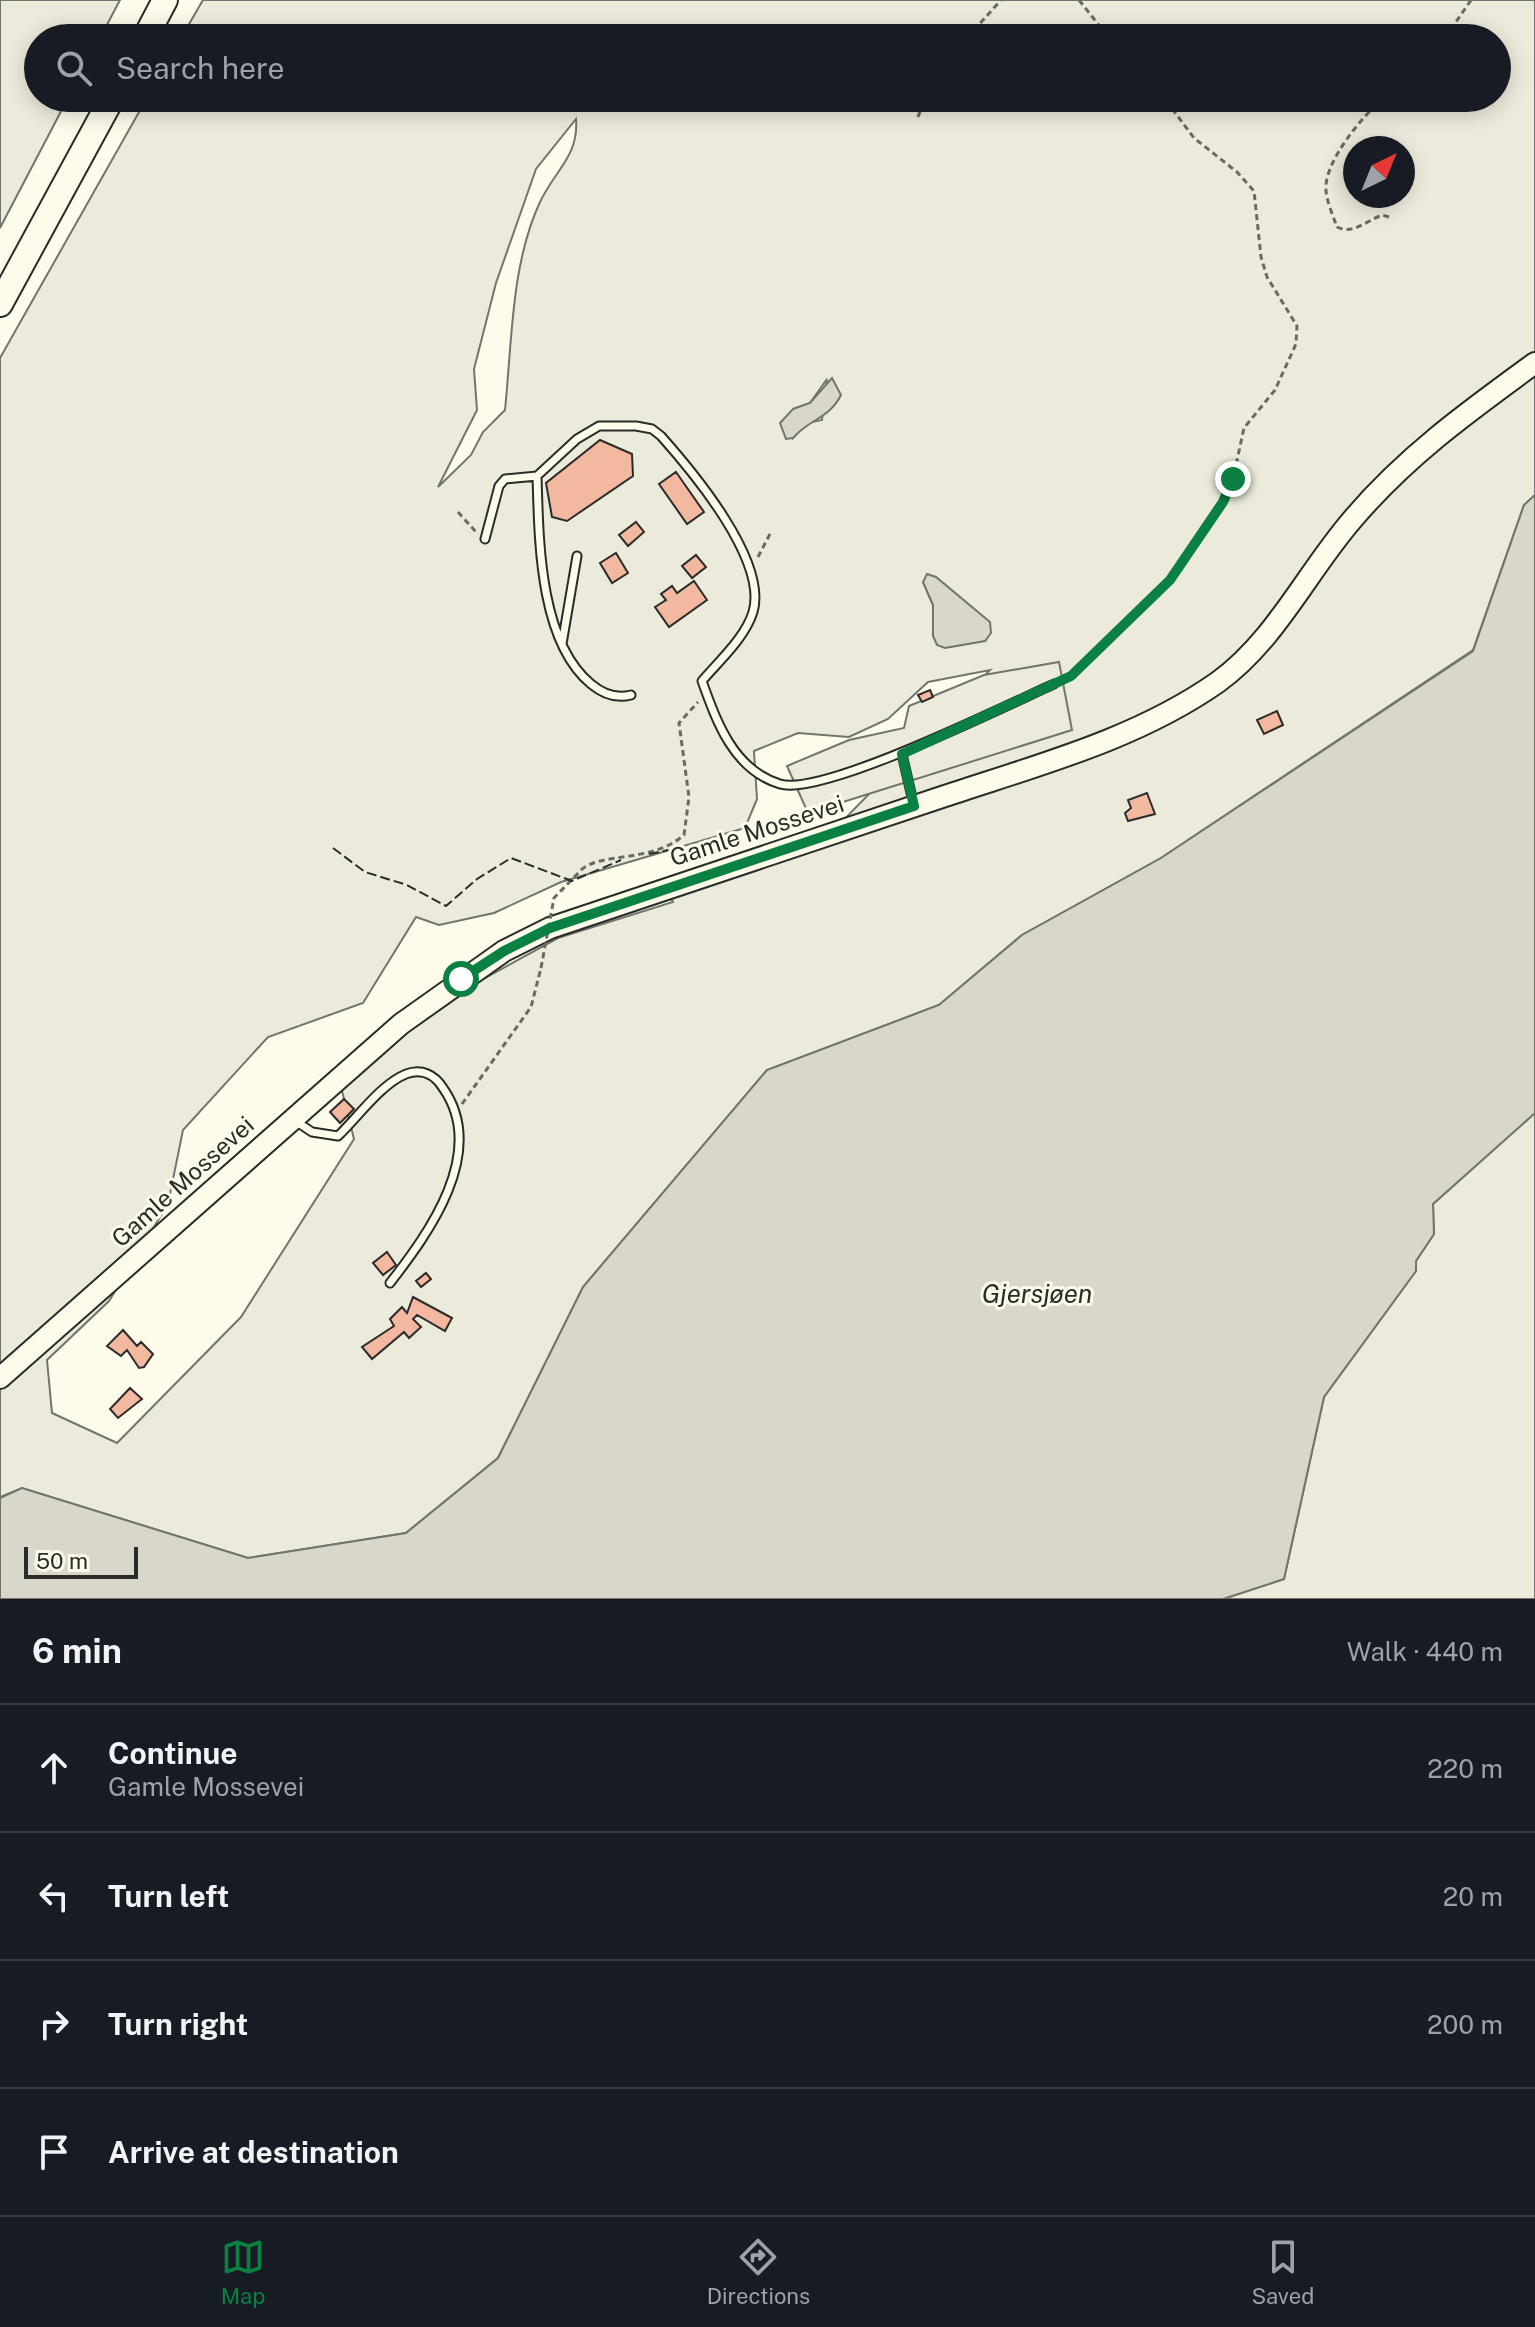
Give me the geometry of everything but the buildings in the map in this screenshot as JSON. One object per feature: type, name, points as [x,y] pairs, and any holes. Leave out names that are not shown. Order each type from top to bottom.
[{"type":"highway","points":[[138,24],[151,0]]},
{"type":"highway","points":[[152,24],[165,0]]},
{"type":"highway","points":[[0,277],[89,112]]},
{"type":"highway","points":[[0,304],[104,112]]},
{"type":"main road","name":"Gamle Mossevei","points":[[0,1378],[401,1024],[461,979],[515,945],[550,928],[1131,731],[1174,710],[1220,680],[1252,651],[1351,521],[1391,476],[1432,439],[1535,363]]},
{"type":"lane","points":[[485,539],[499,486],[505,479],[537,476],[577,439],[599,426],[652,429],[671,446],[731,528],[752,580],[755,598],[752,614],[739,638],[702,681],[726,740],[749,769],[783,785],[803,785],[902,754],[1054,684]]},
{"type":"lane","points":[[537,476],[538,516],[552,623],[561,649],[577,671],[595,687],[615,697],[631,695]]},
{"type":"lane","points":[[561,649],[577,556]]},
{"type":"lane","points":[[902,754],[914,806]]},
{"type":"lane","points":[[293,1119],[312,1132],[338,1136],[400,1078],[415,1072],[436,1078],[454,1113],[457,1150],[443,1203],[431,1228],[390,1283]]},
{"type":"path","points":[[980,24],[1001,0]]},
{"type":"path","points":[[1079,0],[1098,24]]},
{"type":"path","points":[[1455,24],[1471,0]]},
{"type":"path","points":[[918,117],[920,112]]},
{"type":"path","points":[[1054,684],[1089,661],[1170,580],[1223,502],[1233,479],[1244,428],[1275,390],[1296,344],[1297,326],[1267,277],[1261,257],[1254,191],[1237,172],[1194,138],[1174,112]]},
{"type":"path","points":[[1370,112],[1353,130],[1331,167],[1325,190],[1337,227],[1342,230],[1352,230],[1382,215],[1393,218]]},
{"type":"path","points":[[458,512],[485,539]]},
{"type":"path","points":[[752,580],[754,563],[771,532]]},
{"type":"path","points":[[454,1113],[531,1007],[554,898],[591,863],[646,855],[673,845],[684,835],[689,797],[679,723],[706,692]]},
{"type":"shaded area","points":[[0,0],[120,0],[107,24],[24,24],[24,112],[61,112],[0,228]]},
{"type":"shaded area","points":[[203,0],[1535,0],[1535,495],[1524,505],[1473,650],[1161,858],[1022,935],[939,1005],[767,1070],[583,1287],[498,1458],[406,1533],[248,1558],[22,1488],[0,1497],[0,358],[139,112],[1511,112],[1511,24],[189,24]],"holes":[[[576,119],[570,153],[540,202],[523,251],[514,304],[505,410],[483,432],[471,455],[438,487],[477,410],[474,369],[496,283],[536,169]],[[827,379],[822,420],[807,423],[793,438],[793,409],[810,403]],[[923,582],[985,640],[933,636],[933,605]],[[990,670],[830,834],[666,889],[673,902],[558,938],[401,1024],[339,1079],[354,1139],[241,1317],[117,1443],[52,1413],[47,1360],[109,1301],[168,1204],[183,1130],[268,1037],[363,1003],[416,917],[439,925],[494,913],[561,882],[745,828],[757,799],[754,751],[798,733],[849,737],[888,719],[928,682]]]},
{"type":"shaded area","points":[[1059,662],[1072,730],[808,813],[787,766],[849,740],[904,728],[909,706],[984,675]]},
{"type":"shaded area","points":[[1535,1113],[1535,1599],[1223,1599],[1284,1579],[1324,1397],[1416,1271],[1416,1261],[1434,1234],[1433,1204]]},
{"type":"water","points":[[832,378],[841,395],[836,403],[793,438],[786,439],[780,423],[793,409],[810,403]]},
{"type":"water","name":"Gjersjøen","points":[[1535,495],[1535,1113],[1433,1204],[1434,1234],[1416,1261],[1416,1271],[1324,1397],[1284,1579],[1223,1599],[0,1599],[0,1498],[22,1488],[248,1558],[406,1533],[498,1458],[583,1287],[767,1070],[939,1005],[1022,935],[1161,858],[1473,651],[1524,505]]},
{"type":"water","points":[[927,574],[936,577],[990,622],[991,633],[985,641],[945,648],[937,645],[933,636],[933,605],[923,582]]},
{"type":"fence","points":[[333,848],[365,872],[407,885],[446,906],[477,879],[511,858],[572,881],[621,860]]},
{"type":"fence","points":[[649,854],[668,850]]},
{"type":"route","points":[[461,979],[504,951],[550,928],[914,806],[902,754],[1071,676],[1170,580],[1223,502],[1233,479]]}]
